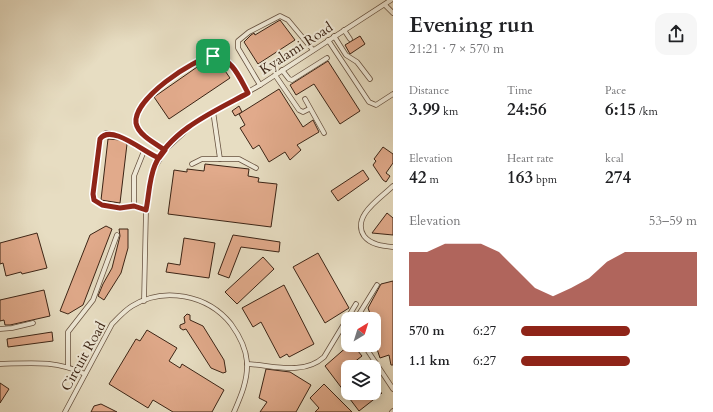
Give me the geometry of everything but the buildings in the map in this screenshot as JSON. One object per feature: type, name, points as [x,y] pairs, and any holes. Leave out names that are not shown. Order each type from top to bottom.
[{"type":"lane","name":"Kyalami Road","points":[[144,301],[146,210],[153,171],[159,158],[165,150],[194,123],[213,111],[248,93],[391,0]]},
{"type":"lane","points":[[385,5],[393,13]]},
{"type":"lane","points":[[260,85],[238,48],[238,41],[244,36],[280,16],[288,20],[313,50]]},
{"type":"lane","points":[[344,30],[350,39]]},
{"type":"lane","points":[[334,36],[346,55],[357,62],[370,80]]},
{"type":"lane","points":[[328,40],[369,102],[376,105],[393,94]]},
{"type":"lane","points":[[165,150],[152,142],[141,131],[136,123],[138,114],[148,99],[167,80],[207,57],[220,57],[230,63],[248,93]]},
{"type":"lane","points":[[282,70],[289,79],[292,80],[327,58]]},
{"type":"lane","points":[[275,75],[299,110],[304,112],[310,109]]},
{"type":"lane","points":[[305,100],[324,134]]},
{"type":"lane","points":[[213,111],[220,159]]},
{"type":"lane","points":[[146,210],[134,206],[120,208],[102,205],[94,200],[93,194],[100,139],[106,133],[117,134],[144,151],[159,158]]},
{"type":"lane","points":[[134,206],[134,176],[144,151]]},
{"type":"lane","points":[[192,164],[202,159],[239,159],[256,168]]},
{"type":"lane","points":[[393,186],[366,212],[361,220],[360,227],[366,238],[370,241],[379,245],[393,247]]},
{"type":"lane","points":[[68,366],[68,332],[93,300],[117,234]]},
{"type":"lane","points":[[360,312],[376,285]]},
{"type":"lane","name":"Circuit Road","points":[[65,412],[112,324],[123,313],[144,301],[162,296],[178,296],[191,297],[214,308],[225,316],[242,340],[247,364],[244,389],[234,412]]},
{"type":"lane","points":[[247,364],[265,364],[278,368],[308,367],[318,363],[324,357],[356,304]]},
{"type":"lane","points":[[0,329],[33,323]]},
{"type":"lane","points":[[369,352],[393,389]]},
{"type":"lane","points":[[0,364],[46,363],[68,366],[85,374]]},
{"type":"route","points":[[213,56],[196,62],[167,80],[148,99],[138,114],[136,123],[141,131],[152,142],[165,150],[159,158],[148,154],[117,134],[106,133],[102,135],[100,139],[93,194],[94,200],[97,203],[120,208],[134,206],[146,210],[153,171],[155,165],[165,150],[194,123],[213,111],[248,93],[230,63],[220,57],[213,56]]}]
